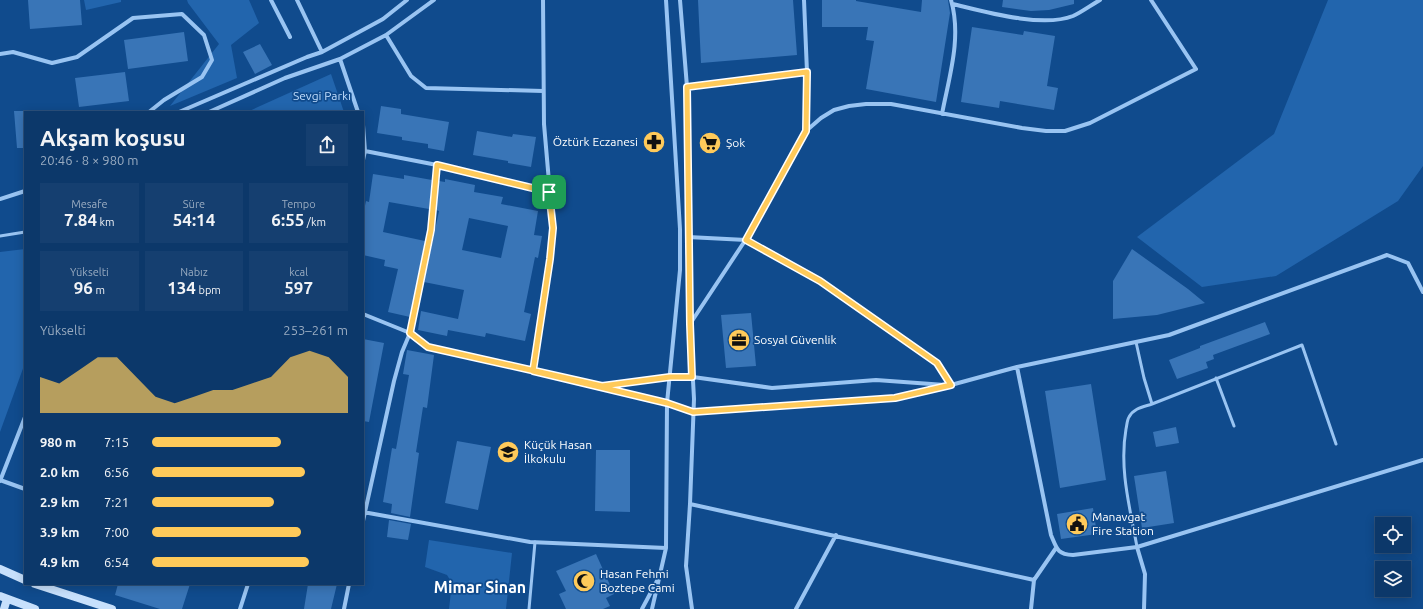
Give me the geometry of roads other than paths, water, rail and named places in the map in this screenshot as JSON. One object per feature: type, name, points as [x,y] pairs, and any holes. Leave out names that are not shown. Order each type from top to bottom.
[{"type":"main road","points":[[0,569],[24,580]]},
{"type":"main road","points":[[38,585],[112,609]]},
{"type":"main road","points":[[4,609],[3,597],[35,609]]},
{"type":"street","points":[[271,0],[290,37]]},
{"type":"street","points":[[297,0],[322,52]]},
{"type":"street","points":[[181,111],[306,57],[322,52],[383,19],[407,0]]},
{"type":"street","points":[[211,111],[285,78],[340,59],[386,34],[434,0]]},
{"type":"street","points":[[533,371],[550,259],[553,228],[549,192],[543,91],[543,0]]},
{"type":"street","points":[[652,609],[662,572],[666,548],[667,403],[680,270],[680,230],[666,0]]},
{"type":"street","points":[[680,0],[687,87],[688,237],[693,412],[686,566],[692,609]]},
{"type":"street","points":[[804,0],[807,72],[806,131]]},
{"type":"street","points":[[942,114],[956,38],[956,20],[952,2],[1022,19],[1046,21],[1073,16],[1100,0]]},
{"type":"street","points":[[690,324],[746,240],[806,131],[821,118],[834,110],[850,106],[866,104],[891,104],[1046,131],[1065,131],[1090,123],[1196,69],[1151,0]]},
{"type":"street","points":[[0,54],[13,52],[52,63],[77,57],[133,18],[182,14],[204,34],[212,60],[202,77],[164,100],[150,111]]},
{"type":"street","points":[[386,34],[412,76],[426,88],[543,91]]},
{"type":"street","points":[[340,59],[358,111]]},
{"type":"street","points":[[687,87],[807,72]]},
{"type":"street","points":[[364,138],[364,156]]},
{"type":"street","points":[[365,151],[437,165],[549,192]]},
{"type":"street","points":[[437,165],[431,230],[410,333],[402,352],[394,381],[364,512],[535,542],[666,548]]},
{"type":"street","points":[[0,199],[24,191]]},
{"type":"street","points":[[688,237],[746,240],[820,281],[937,363],[951,385]]},
{"type":"street","points":[[364,314],[410,333],[428,347],[602,386],[667,403],[693,412],[895,398],[1017,367],[1169,335],[1387,255],[1408,263],[1423,292]]},
{"type":"street","points":[[1017,367],[1051,535],[1056,548],[1064,554],[1073,555],[1137,547],[1423,460]]},
{"type":"street","points":[[602,386],[670,377],[692,377],[772,388],[876,380],[951,385]]},
{"type":"street","points":[[24,420],[0,480],[24,489]]},
{"type":"street","points":[[690,504],[836,535],[1034,580]]},
{"type":"street","points":[[796,609],[836,535]]},
{"type":"street","points":[[1137,547],[1145,574],[1144,609]]},
{"type":"street","points":[[1031,609],[1034,580],[1056,548]]},
{"type":"street","points":[[642,609],[662,572]]},
{"type":"street","points":[[240,609],[248,585]]},
{"type":"street","points":[[344,609],[349,585]]},
{"type":"lane","points":[[0,236],[24,232]]},
{"type":"lane","points":[[1136,342],[1144,378],[1152,404]]},
{"type":"lane","points":[[1137,547],[1126,491],[1124,469],[1125,439],[1128,417],[1137,408],[1152,404],[1302,345],[1336,444]]},
{"type":"lane","points":[[1216,378],[1234,426]]},
{"type":"lane","points":[[529,609],[535,542]]},
{"type":"place","name":"Öztürk Eczanesi","points":[[654,142]]},
{"type":"place","name":"Şok","points":[[710,143]]},
{"type":"place","name":"Sosyal Güvenlik","points":[[739,340]]},
{"type":"place","name":"Küçük Hasan İlkokulu","points":[[508,452]]},
{"type":"place","name":"Manavgat Fire Station","points":[[1077,524]]},
{"type":"place","name":"Hasan Fehmi Boztepe Cami","points":[[584,581]]},
{"type":"district","name":"Mimar Sinan","points":[[480,587]]},
{"type":"park label","name":"Sevgi Parkı","points":[[322,96]]}]
